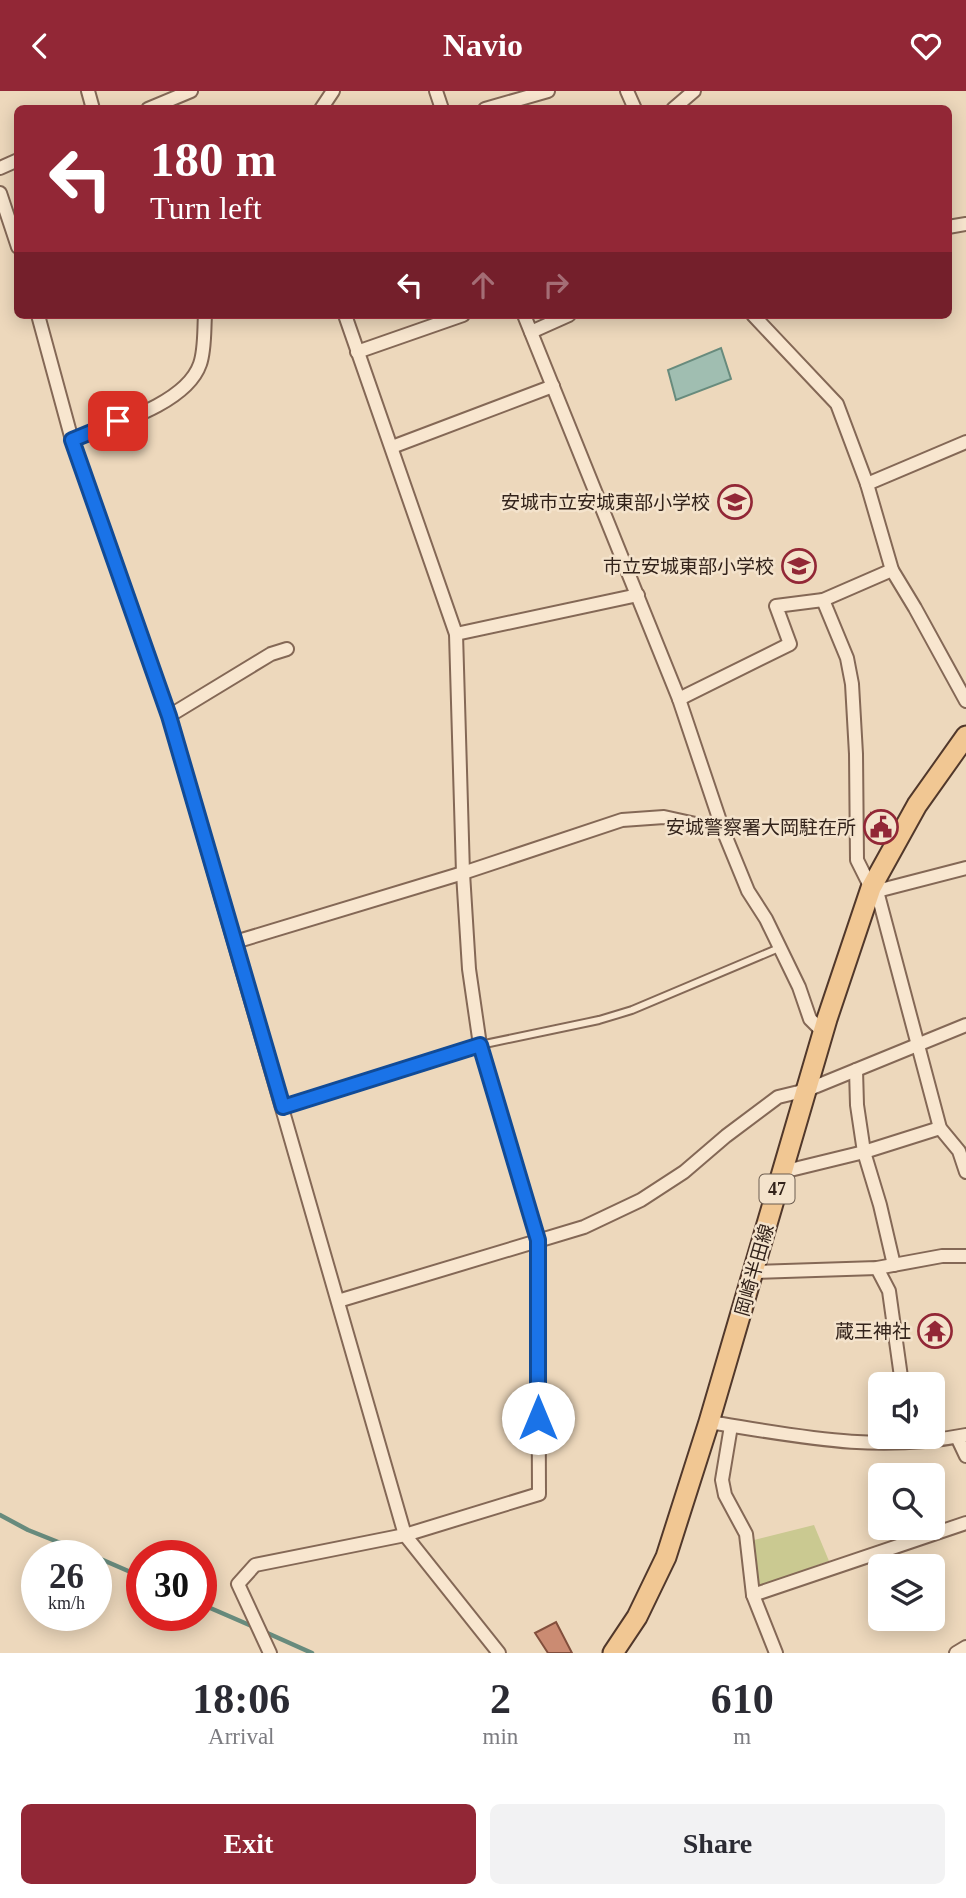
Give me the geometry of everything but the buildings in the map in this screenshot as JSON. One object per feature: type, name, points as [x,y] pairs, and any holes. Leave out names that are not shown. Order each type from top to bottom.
[{"type":"main road","name":"岡崎半田線","points":[[613,1653],[638,1617],[666,1557],[709,1422],[824,1033],[874,889],[917,805],[966,736]]},
{"type":"street","points":[[158,105],[191,91]]},
{"type":"street","points":[[499,105],[548,91]]},
{"type":"street","points":[[678,105],[694,91]]},
{"type":"street","points":[[0,193],[14,235]]},
{"type":"street","points":[[39,319],[72,440],[169,716],[405,1535],[499,1653]]},
{"type":"street","points":[[72,440],[164,403],[180,392],[192,380],[201,362],[205,319]]},
{"type":"street","points":[[270,1653],[238,1584],[255,1565],[405,1535],[538,1494],[538,1240],[480,1045],[469,969],[463,873],[456,634],[346,319]]},
{"type":"street","points":[[357,352],[452,319]]},
{"type":"street","points":[[526,319],[679,699],[723,830],[748,891],[766,919],[799,987],[810,1019],[824,1033]]},
{"type":"street","points":[[531,332],[560,319]]},
{"type":"street","points":[[757,319],[837,404],[867,484],[892,570],[966,701]]},
{"type":"street","points":[[392,447],[553,386]]},
{"type":"street","points":[[867,484],[966,442]]},
{"type":"street","points":[[679,699],[790,644],[776,606],[823,600],[892,570]]},
{"type":"street","points":[[456,634],[638,595]]},
{"type":"street","points":[[823,600],[847,658],[852,684],[857,860],[874,889],[940,1128],[959,1151],[966,1172]]},
{"type":"street","points":[[169,716],[271,654],[287,649]]},
{"type":"street","points":[[235,942],[463,873],[622,820],[664,817],[723,830]]},
{"type":"street","points":[[874,889],[966,867]]},
{"type":"street","points":[[338,1301],[584,1227],[641,1200],[684,1172],[778,1097],[807,1090],[966,1025]]},
{"type":"street","points":[[283,1107],[480,1045]]},
{"type":"street","points":[[856,1070],[857,1105],[864,1152],[894,1265]]},
{"type":"street","points":[[782,1172],[864,1152],[940,1128]]},
{"type":"street","points":[[753,1272],[877,1268],[942,1256],[966,1256]]},
{"type":"street","points":[[877,1268],[889,1291],[900,1372]]},
{"type":"street","points":[[709,1422],[835,1442],[868,1441]]},
{"type":"street","points":[[731,1426],[722,1480],[725,1495],[746,1534],[753,1595],[776,1653]]},
{"type":"street","points":[[961,1436],[966,1456]]},
{"type":"street","points":[[753,1595],[966,1523]]},
{"type":"street","points":[[956,1653],[966,1647]]},
{"type":"lane","points":[[480,1045],[599,1020],[632,1010],[779,948]]},
{"type":"shaded area","points":[[721,348],[731,379],[676,400],[668,370]]},
{"type":"shaded area","points":[[814,1525],[829,1561],[759,1586],[750,1541]]},
{"type":"waterway","points":[[0,1515],[53,1540]]},
{"type":"waterway","points":[[112,1564],[126,1570]]},
{"type":"waterway","points":[[217,1611],[254,1627]]},
{"type":"waterway","points":[[265,1632],[312,1653]]},
{"type":"place","name":"安城市立安城東部小学校","points":[[735,502]]},
{"type":"place","name":"市立安城東部小学校","points":[[799,566]]},
{"type":"place","name":"安城警察署大岡駐在所","points":[[881,827]]},
{"type":"place","name":"蔵王神社","points":[[935,1331]]},
{"type":"route","points":[[118,421],[72,440],[169,716],[283,1107],[480,1045],[538,1240],[538,1418]]}]
